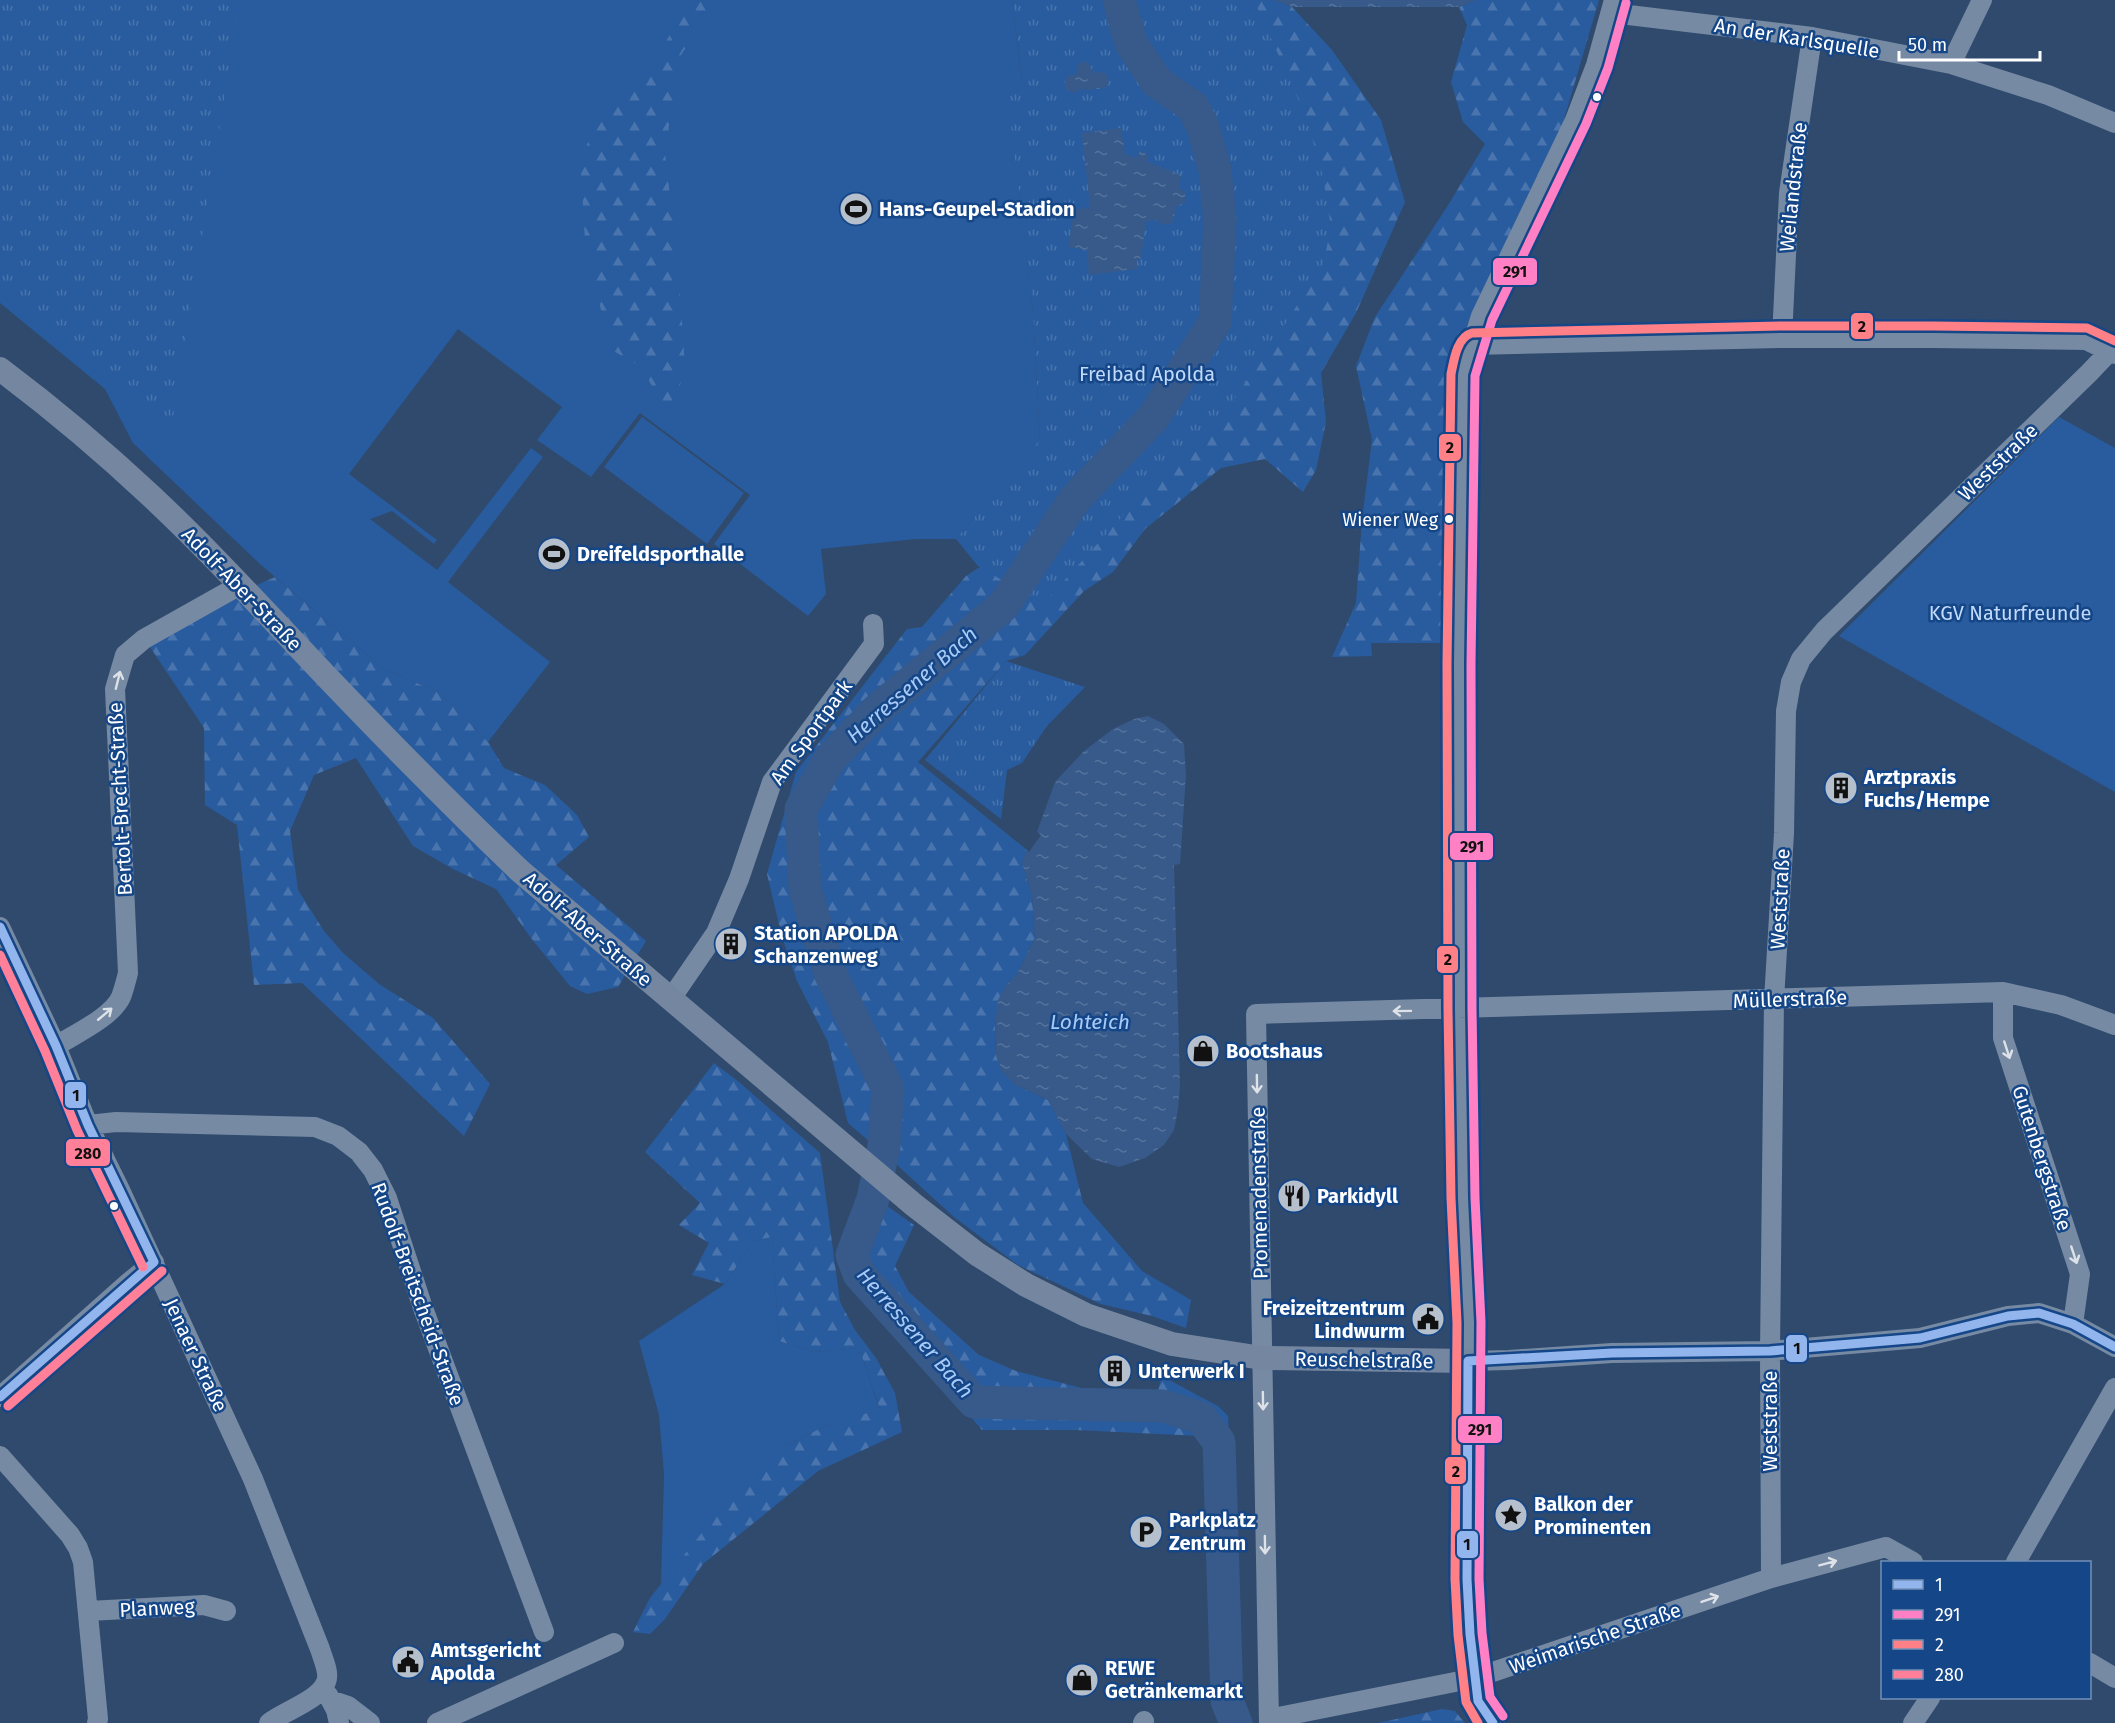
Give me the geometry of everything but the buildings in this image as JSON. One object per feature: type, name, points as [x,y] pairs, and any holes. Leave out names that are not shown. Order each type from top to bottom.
[{"type":"main road","name":"Adolf-Aber-Straße","points":[[0,369],[84,436],[150,495],[240,585],[333,684],[512,863],[670,1000],[894,1188],[977,1254],[1056,1301],[1117,1327],[1172,1344],[1262,1358]]},
{"type":"main road","name":"Reuschelstraße","points":[[1262,1358],[1468,1361]]},
{"type":"main road","points":[[1468,1361],[1467,1579],[1478,1701],[1493,1723]]},
{"type":"street","points":[[1951,64],[1982,0]]},
{"type":"street","points":[[1468,1361],[1469,1323],[1463,1198],[1460,1009],[1459,664],[1463,374],[1480,316],[1575,120],[1596,64],[1613,6]]},
{"type":"street","name":"An der Karlsquelle","points":[[1613,6],[1812,37],[1951,64],[2048,95],[2115,123]]},
{"type":"street","name":"Weilandstraße","points":[[1782,338],[1789,194],[1812,37]]},
{"type":"street","points":[[1472,345],[1782,338],[2086,340],[2112,352]]},
{"type":"street","name":"Weststraße","points":[[1771,1578],[1770,1351],[1774,1000],[1784,833],[1786,711],[1791,682],[1801,659],[1824,631],[2112,352]]},
{"type":"street","name":"Bertolt-Brecht-Straße","points":[[56,1046],[111,1010],[120,999],[128,973],[115,689],[125,655],[144,639],[240,585]]},
{"type":"street","name":"Am Sportpark","points":[[670,1000],[711,942],[739,879],[772,782],[874,644],[873,624]]},
{"type":"street","name":"Jenaer Straße","points":[[0,927],[56,1046],[88,1125],[154,1262],[273,1526],[325,1665],[333,1708]]},
{"type":"street","name":"Müllerstraße","points":[[1460,1009],[2003,992],[2061,1005],[2115,1025]]},
{"type":"street","name":"Gutenbergstraße","points":[[2003,992],[2003,1038],[2080,1274],[2073,1324]]},
{"type":"street","name":"Promenadenstraße","points":[[1269,1721],[1256,1014],[1460,1009]]},
{"type":"street","name":"Rudolf-Breitscheid-Straße","points":[[88,1125],[116,1122],[315,1127],[338,1137],[359,1152],[373,1170],[387,1198],[423,1308],[544,1632]]},
{"type":"street","points":[[0,1397],[154,1262]]},
{"type":"street","name":"Reuschelstraße","points":[[1468,1361],[1612,1353],[1770,1351],[1920,1338],[2008,1316],[2039,1313],[2073,1324],[2115,1347]]},
{"type":"street","points":[[2017,1561],[2115,1388]]},
{"type":"street","points":[[0,1456],[70,1535],[78,1548],[83,1562],[97,1723]]},
{"type":"street","name":"Weimarische Straße","points":[[1269,1721],[1475,1678],[1771,1578],[1886,1547],[1910,1561]]},
{"type":"street","name":"Planweg","points":[[88,1611],[204,1605],[226,1611]]},
{"type":"street","points":[[437,1723],[614,1642]]},
{"type":"street","points":[[2091,1664],[2115,1678]]},
{"type":"street","points":[[269,1723],[315,1697],[333,1708],[348,1706],[370,1723]]},
{"type":"street","points":[[1913,1723],[1929,1699]]},
{"type":"green space","points":[[0,0],[240,0],[171,430],[0,289]]},
{"type":"green space","points":[[88,0],[1012,0],[1022,80],[1007,82],[1033,311],[1040,441],[956,539],[915,539],[821,549],[826,594],[808,616],[714,544],[750,495],[640,413],[591,477],[537,440],[562,407],[458,329],[349,474],[437,540],[434,544],[392,511],[370,519],[437,570],[531,448],[543,457],[448,582],[550,662],[488,742],[440,693],[384,669],[261,565],[133,443],[105,389],[0,303],[0,94]]},
{"type":"green space","points":[[691,0],[717,0],[679,58],[665,153],[678,264],[685,367],[670,421],[642,367],[610,349],[585,241],[580,155],[614,103],[651,66]]},
{"type":"green space","name":"Freibad Apolda","points":[[1012,0],[1254,0],[1307,119],[1323,177],[1331,228],[1323,264],[1274,342],[1220,419],[1156,479],[1043,604],[978,566],[956,539],[1040,440],[1033,311],[1006,82],[1022,79]]},
{"type":"green space","points":[[1207,0],[1275,0],[1292,7],[1332,50],[1381,120],[1405,202],[1356,313],[1321,373],[1326,422],[1316,470],[1303,492],[1265,459],[1221,468],[1145,529],[1113,572],[1084,591],[1025,655],[1006,661],[918,762],[1027,850],[1022,863],[1032,896],[1035,938],[1017,974],[1005,987],[999,1000],[995,1026],[996,1055],[1002,1071],[1014,1084],[1048,1100],[1066,1134],[1083,1203],[1142,1271],[1191,1300],[1186,1328],[1152,1316],[1101,1304],[1018,1265],[954,1217],[848,1123],[828,1042],[797,981],[782,937],[767,874],[796,772],[907,629],[922,627],[966,576],[980,567],[1031,507]]},
{"type":"green space","points":[[1475,0],[1599,0],[1560,133],[1469,321],[1452,378],[1450,643],[1371,643],[1372,656],[1332,657],[1356,603],[1362,520],[1372,440],[1356,366],[1375,317],[1485,144],[1463,122],[1451,82],[1467,25],[1459,7]]},
{"type":"green space","points":[[642,417],[744,493],[707,544],[604,467]]},
{"type":"green space","name":"KGV Naturfreunde","points":[[2059,417],[2115,448],[2115,792],[1839,636]]},
{"type":"green space","points":[[275,577],[384,669],[440,693],[488,742],[504,768],[545,785],[577,815],[589,837],[556,865],[646,941],[618,987],[587,994],[570,986],[531,938],[496,889],[453,869],[413,846],[356,758],[314,775],[290,831],[298,890],[324,931],[343,953],[379,984],[433,1018],[490,1084],[464,1136],[302,983],[254,985],[237,825],[205,805],[204,728],[142,635]]},
{"type":"green space","points":[[1006,661],[1085,687],[1047,726],[1022,763],[1007,770],[1001,819],[925,760]]},
{"type":"green space","points":[[714,1063],[820,1153],[840,1302],[855,1330],[876,1358],[895,1393],[902,1432],[818,1471],[703,1564],[665,1619],[650,1634],[633,1632],[650,1598],[751,1471],[782,1448],[823,1427],[880,1409],[859,1348],[813,1352],[779,1341],[772,1237],[753,1241],[725,1284],[692,1275],[709,1243],[679,1225],[700,1203],[645,1152]]},
{"type":"green space","points":[[860,1187],[914,1225],[895,1266],[909,1292],[979,1355],[1016,1371],[1093,1391],[1157,1394],[1162,1376],[1197,1395],[1221,1437],[1076,1430],[982,1430],[850,1278],[846,1249]]},
{"type":"green space","points":[[772,1237],[779,1341],[813,1352],[859,1348],[880,1410],[823,1427],[782,1448],[661,1584],[664,1474],[659,1415],[639,1341],[725,1284],[753,1241]]},
{"type":"green space","points":[[1197,1395],[1218,1406],[1228,1416],[1243,1709],[1248,1723],[1239,1723],[1229,1699],[1221,1437]]},
{"type":"green space","points":[[1442,1709],[1455,1711],[1465,1723],[1378,1723]]},
{"type":"water","points":[[1275,0],[1475,0],[1459,7],[1292,7]]},
{"type":"water","points":[[1088,62],[1096,73],[1103,72],[1108,76],[1109,83],[1105,88],[1097,89],[1094,86],[1092,90],[1081,88],[1078,92],[1070,92],[1065,88],[1065,81],[1069,75],[1075,75],[1078,65]]},
{"type":"water","points":[[1121,128],[1125,154],[1137,158],[1140,151],[1148,155],[1148,162],[1181,175],[1179,188],[1186,192],[1185,202],[1176,207],[1173,223],[1161,225],[1158,220],[1146,221],[1141,258],[1137,260],[1137,269],[1089,275],[1087,250],[1068,247],[1074,210],[1090,207],[1082,133]]},
{"type":"water","name":"Lohteich","points":[[1148,716],[1164,724],[1184,744],[1186,775],[1180,864],[1174,865],[1180,1086],[1174,1130],[1164,1145],[1145,1158],[1119,1167],[1092,1159],[1066,1134],[1048,1100],[1014,1084],[1002,1071],[996,1055],[995,1026],[998,1000],[1005,987],[1017,974],[1035,938],[1032,896],[1022,863],[1027,850],[1029,852],[1041,835],[1037,832],[1055,782],[1084,751],[1113,729],[1134,719]]},
{"type":"waterway","name":"Herressener Bach","points":[[1119,0],[1131,43],[1157,82],[1193,107],[1203,127],[1215,170],[1220,220],[1215,322],[1153,418],[1075,499],[1003,606],[877,710],[830,759],[801,809],[805,889],[830,973],[888,1089],[884,1146],[873,1199],[852,1255],[859,1274],[974,1402],[1163,1406],[1201,1418],[1219,1442],[1227,1701],[1236,1723]]},
{"type":"transit line","name":"291","points":[[1503,1716],[1490,1697],[1482,1633],[1479,1579],[1481,1322],[1475,1198],[1472,1009],[1471,664],[1475,376],[1492,320],[1586,124],[1608,68],[1626,3]]},
{"type":"transit line","name":"2","points":[[1478,1723],[1466,1702],[1458,1635],[1455,1579],[1457,1323],[1451,1198],[1448,1009],[1447,664],[1451,374],[1460,344],[1467,335],[1472,333],[1782,326],[2087,328],[2115,341]]},
{"type":"transit line","name":"1","points":[[0,927],[56,1046],[88,1125],[154,1262]]},
{"type":"transit line","name":"280","points":[[0,955],[45,1051],[77,1130],[143,1267]]},
{"type":"transit line","name":"1","points":[[0,1397],[154,1262]]},
{"type":"transit line","name":"280","points":[[8,1406],[162,1271]]},
{"type":"transit line","name":"1","points":[[1468,1361],[1612,1353],[1770,1351],[1920,1338],[2008,1316],[2039,1313],[2073,1324],[2115,1347]]},
{"type":"transit line","name":"1","points":[[1468,1361],[1467,1579],[1470,1634],[1478,1701],[1493,1723]]},
{"type":"place","name":"Hans-Geupel-Stadion","points":[[856,209]]},
{"type":"place","name":"Wiener Weg","points":[[1449,519]]},
{"type":"place","name":"Dreifeldsporthalle","points":[[554,554]]},
{"type":"place","name":"Arztpraxis Fuchs/Hempe","points":[[1841,788]]},
{"type":"place","name":"Station APOLDA Schanzenweg","points":[[731,944]]},
{"type":"place","name":"Bootshaus","points":[[1203,1051]]},
{"type":"place","name":"Parkidyll","points":[[1294,1196]]},
{"type":"place","name":"Freizeitzentrum Lindwurm","points":[[1428,1319]]},
{"type":"place","name":"Unterwerk I","points":[[1115,1371]]},
{"type":"place","name":"Balkon der Prominenten","points":[[1511,1515]]},
{"type":"place","name":"Parkplatz Zentrum","points":[[1146,1532]]},
{"type":"place","name":"Amtsgericht Apolda","points":[[408,1662]]},
{"type":"place","name":"REWE Getränkemarkt","points":[[1082,1680]]}]
